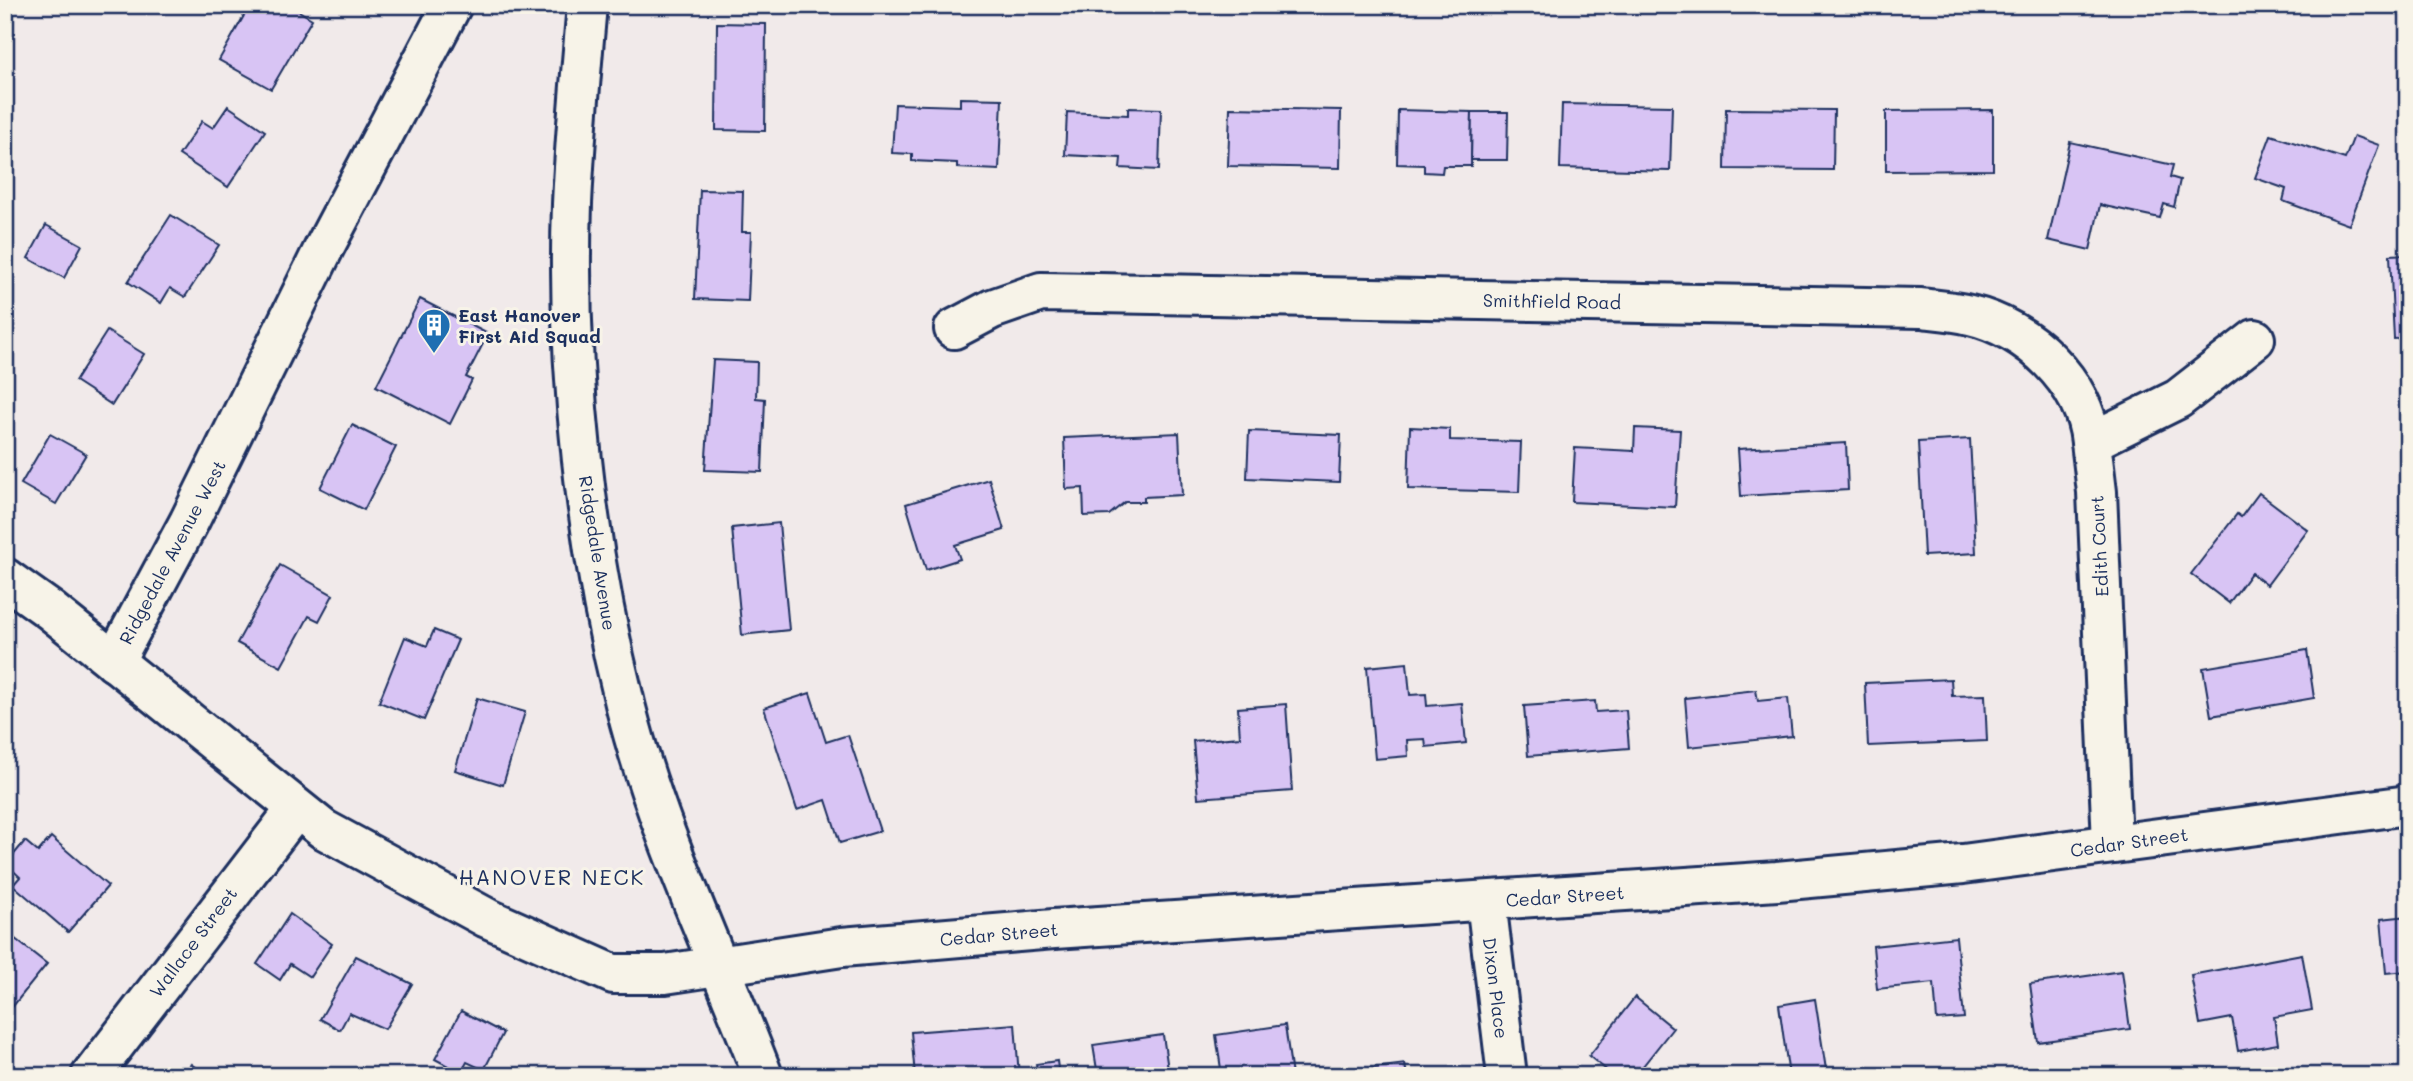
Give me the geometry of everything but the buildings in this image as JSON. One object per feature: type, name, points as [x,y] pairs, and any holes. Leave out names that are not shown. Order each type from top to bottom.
[{"type":"street","name":"Ridgedale Avenue West","points":[[453,5],[325,246],[189,522],[114,662],[323,829],[487,918],[613,974],[665,974],[720,965]]},
{"type":"street","name":"Ridgedale Avenue","points":[[587,5],[572,205],[573,328],[582,451],[602,598],[627,710],[659,812],[763,1076]]},
{"type":"street","name":"Smithfield Road","points":[[954,329],[992,309],[1041,292],[1921,308],[1972,315],[2009,330],[2029,343],[2048,359],[2078,398],[2089,420],[2091,442]]},
{"type":"street","points":[[2091,442],[2178,399],[2255,339]]},
{"type":"street","name":"Edith Court","points":[[2091,442],[2097,492],[2112,844]]},
{"type":"street","points":[[5,578],[114,662]]},
{"type":"street","name":"Cedar Street","points":[[720,965],[842,947],[1054,929],[1486,901],[1936,867],[2408,804]]},
{"type":"street","name":"Wallace Street","points":[[91,1076],[296,808]]},
{"type":"street","name":"Dixon Place","points":[[1486,901],[1507,1076]]},
{"type":"place","name":"East Hanover First Aid Squad","points":[[434,355]]},
{"type":"district","name":"HANOVER NECK","points":[[552,876]]}]
